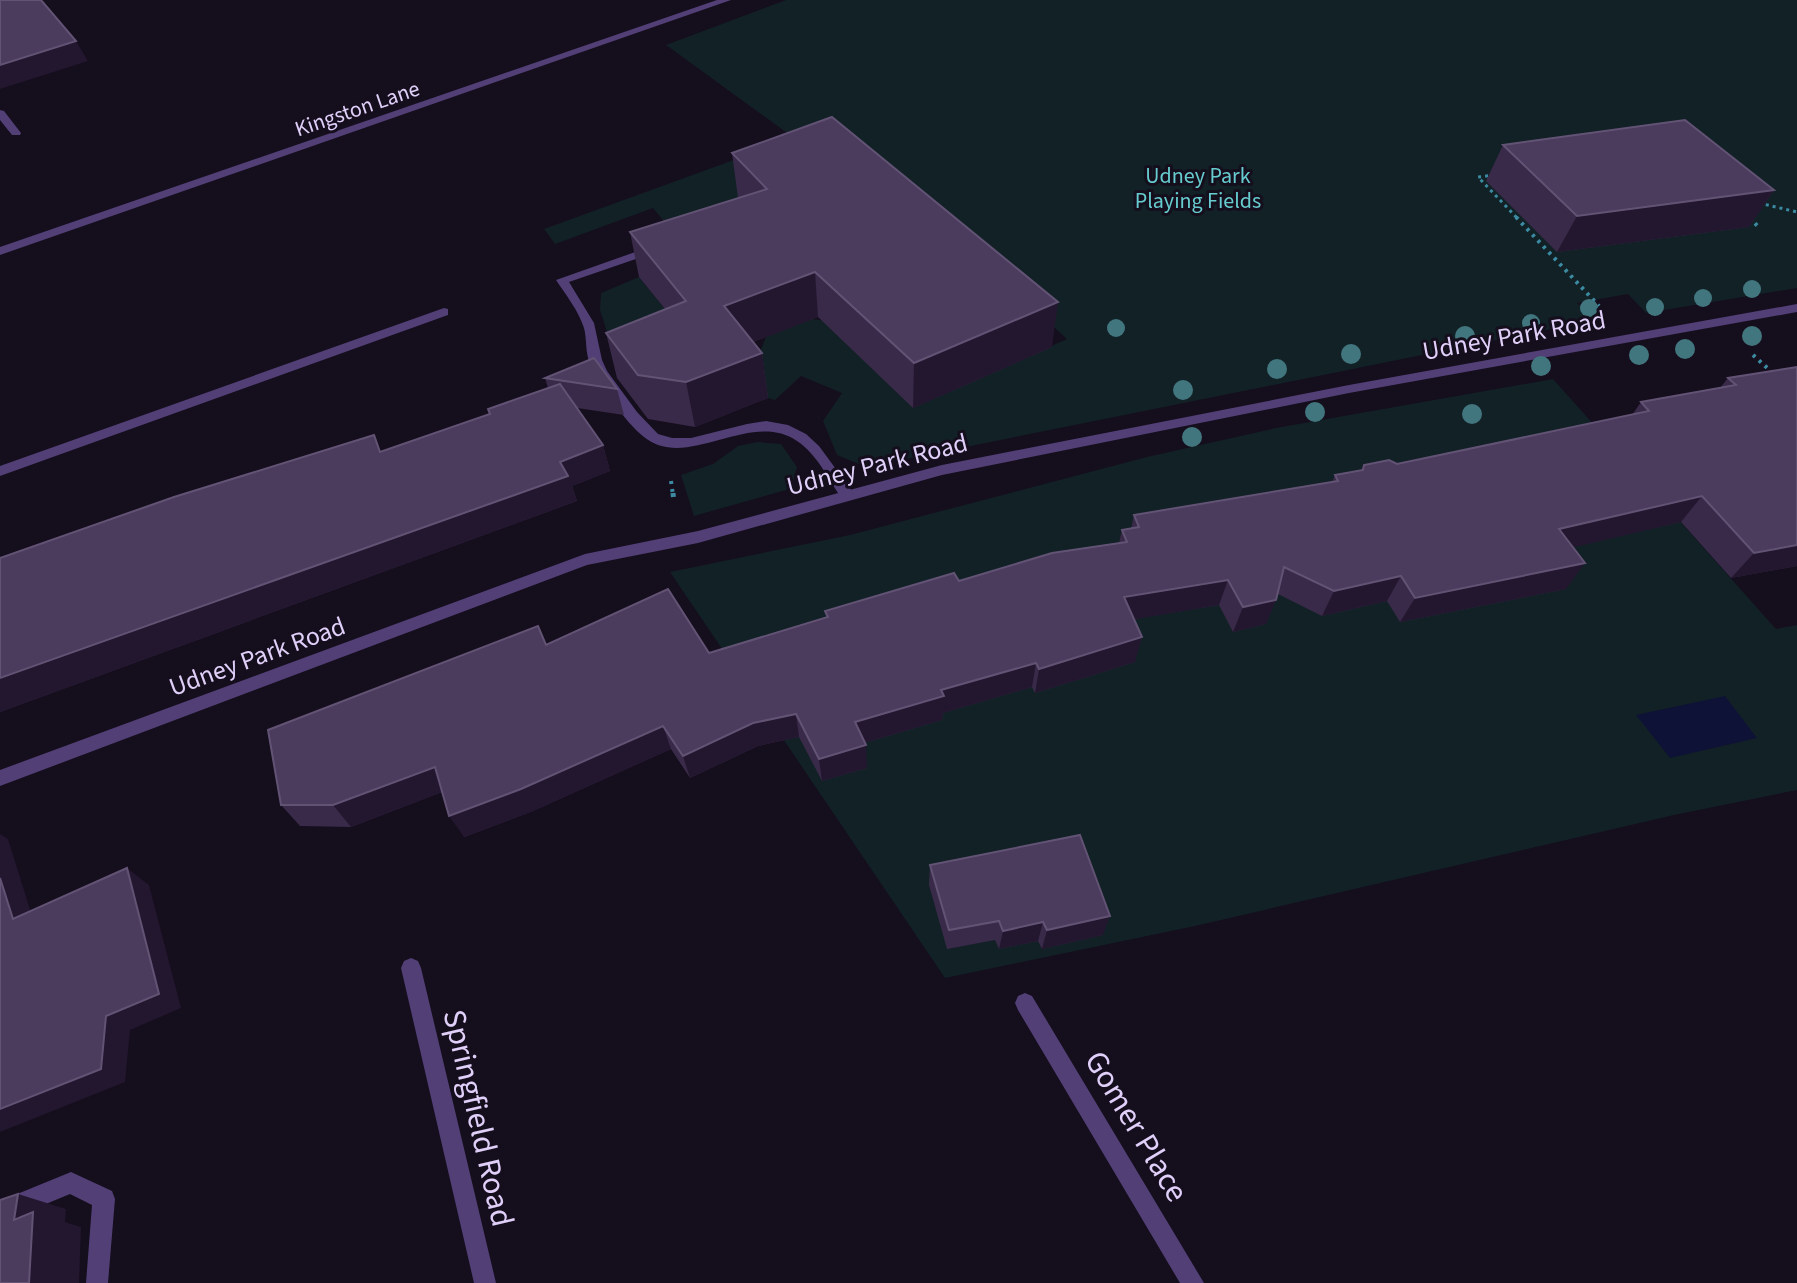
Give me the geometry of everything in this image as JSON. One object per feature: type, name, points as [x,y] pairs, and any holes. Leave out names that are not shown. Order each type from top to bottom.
[{"type":"street","name":"Kingston Lane","points":[[0,251],[726,0]]},
{"type":"street","points":[[0,113],[16,133]]},
{"type":"street","points":[[675,242],[562,280],[589,325],[597,365],[651,437],[681,443],[713,440],[743,429],[770,424],[801,437],[847,495]]},
{"type":"street","name":"Udney Park Road","points":[[0,778],[585,560],[698,537],[957,467],[1349,389],[1797,308]]},
{"type":"street","points":[[0,471],[444,312]]},
{"type":"street","name":"Springfield Road","points":[[411,968],[485,1283]]},
{"type":"street","name":"Gomer Place","points":[[1025,1003],[1193,1283]]},
{"type":"street","points":[[0,1212],[71,1183],[104,1199],[97,1283]]},
{"type":"path","points":[[1508,173],[1478,177],[1628,339]]},
{"type":"path","points":[[1747,201],[1797,212]]},
{"type":"path","points":[[1742,211],[1760,228]]},
{"type":"path","points":[[1716,323],[1785,384]]},
{"type":"path","points":[[681,443],[669,460],[674,504],[698,537]]},
{"type":"green space","name":"Udney Park Playing Fields","points":[[786,0],[1797,0],[1797,288],[1646,313],[1628,294],[1577,303],[1596,320],[866,467],[837,455],[823,421],[842,393],[801,376],[775,400],[768,398],[750,376],[766,337],[812,319],[871,326],[913,408],[1067,339],[1034,309],[771,232],[667,225],[653,208],[555,244],[544,229],[794,138],[666,45]]},
{"type":"green space","points":[[639,277],[677,324],[609,338],[600,310],[601,293]]},
{"type":"green space","points":[[1553,379],[1776,629],[1797,625],[1797,790],[1674,815],[1195,926],[945,978],[670,572],[850,535],[1147,457],[1276,428]]},
{"type":"green space","points":[[757,442],[781,444],[797,467],[794,479],[786,490],[694,516],[681,475],[713,464],[738,446]]},
{"type":"shaded area","points":[[1725,696],[1757,738],[1670,758],[1636,715]]},
{"type":"building","points":[[0,0],[41,0],[76,41],[0,65]]},
{"type":"building","points":[[832,117],[1058,302],[914,363],[815,272],[724,306],[762,353],[686,382],[638,375],[606,333],[686,301],[630,232],[767,189],[732,153]]},
{"type":"building","points":[[1685,120],[1774,190],[1577,216],[1503,145]]},
{"type":"building","points":[[594,358],[617,389],[545,378]]},
{"type":"building","points":[[1797,367],[1797,545],[1754,553],[1702,496],[1559,529],[1585,563],[1415,598],[1401,576],[1334,591],[1284,567],[1276,600],[1243,607],[1228,580],[1124,597],[1142,637],[1039,669],[1036,663],[941,690],[944,696],[855,722],[866,745],[819,759],[796,714],[753,723],[683,756],[663,726],[521,789],[449,816],[435,767],[333,805],[281,805],[268,730],[538,626],[546,645],[668,589],[709,653],[828,617],[825,611],[954,573],[959,581],[1052,553],[1127,542],[1122,530],[1139,527],[1134,515],[1338,481],[1335,475],[1363,470],[1364,465],[1389,460],[1397,464],[1649,411],[1641,402],[1736,385],[1728,378]]},
{"type":"building","points":[[560,384],[603,445],[560,462],[568,476],[0,678],[0,558],[174,497],[374,435],[380,452],[490,414],[488,409]]},
{"type":"building","points":[[1080,835],[1110,916],[1047,930],[1043,922],[1003,931],[999,921],[949,930],[930,865]]},
{"type":"building","points":[[127,868],[159,994],[106,1016],[101,1069],[0,1109],[0,878],[13,919]]},
{"type":"building","points":[[18,1194],[14,1220],[33,1212],[29,1283],[0,1283],[0,1200]]}]
